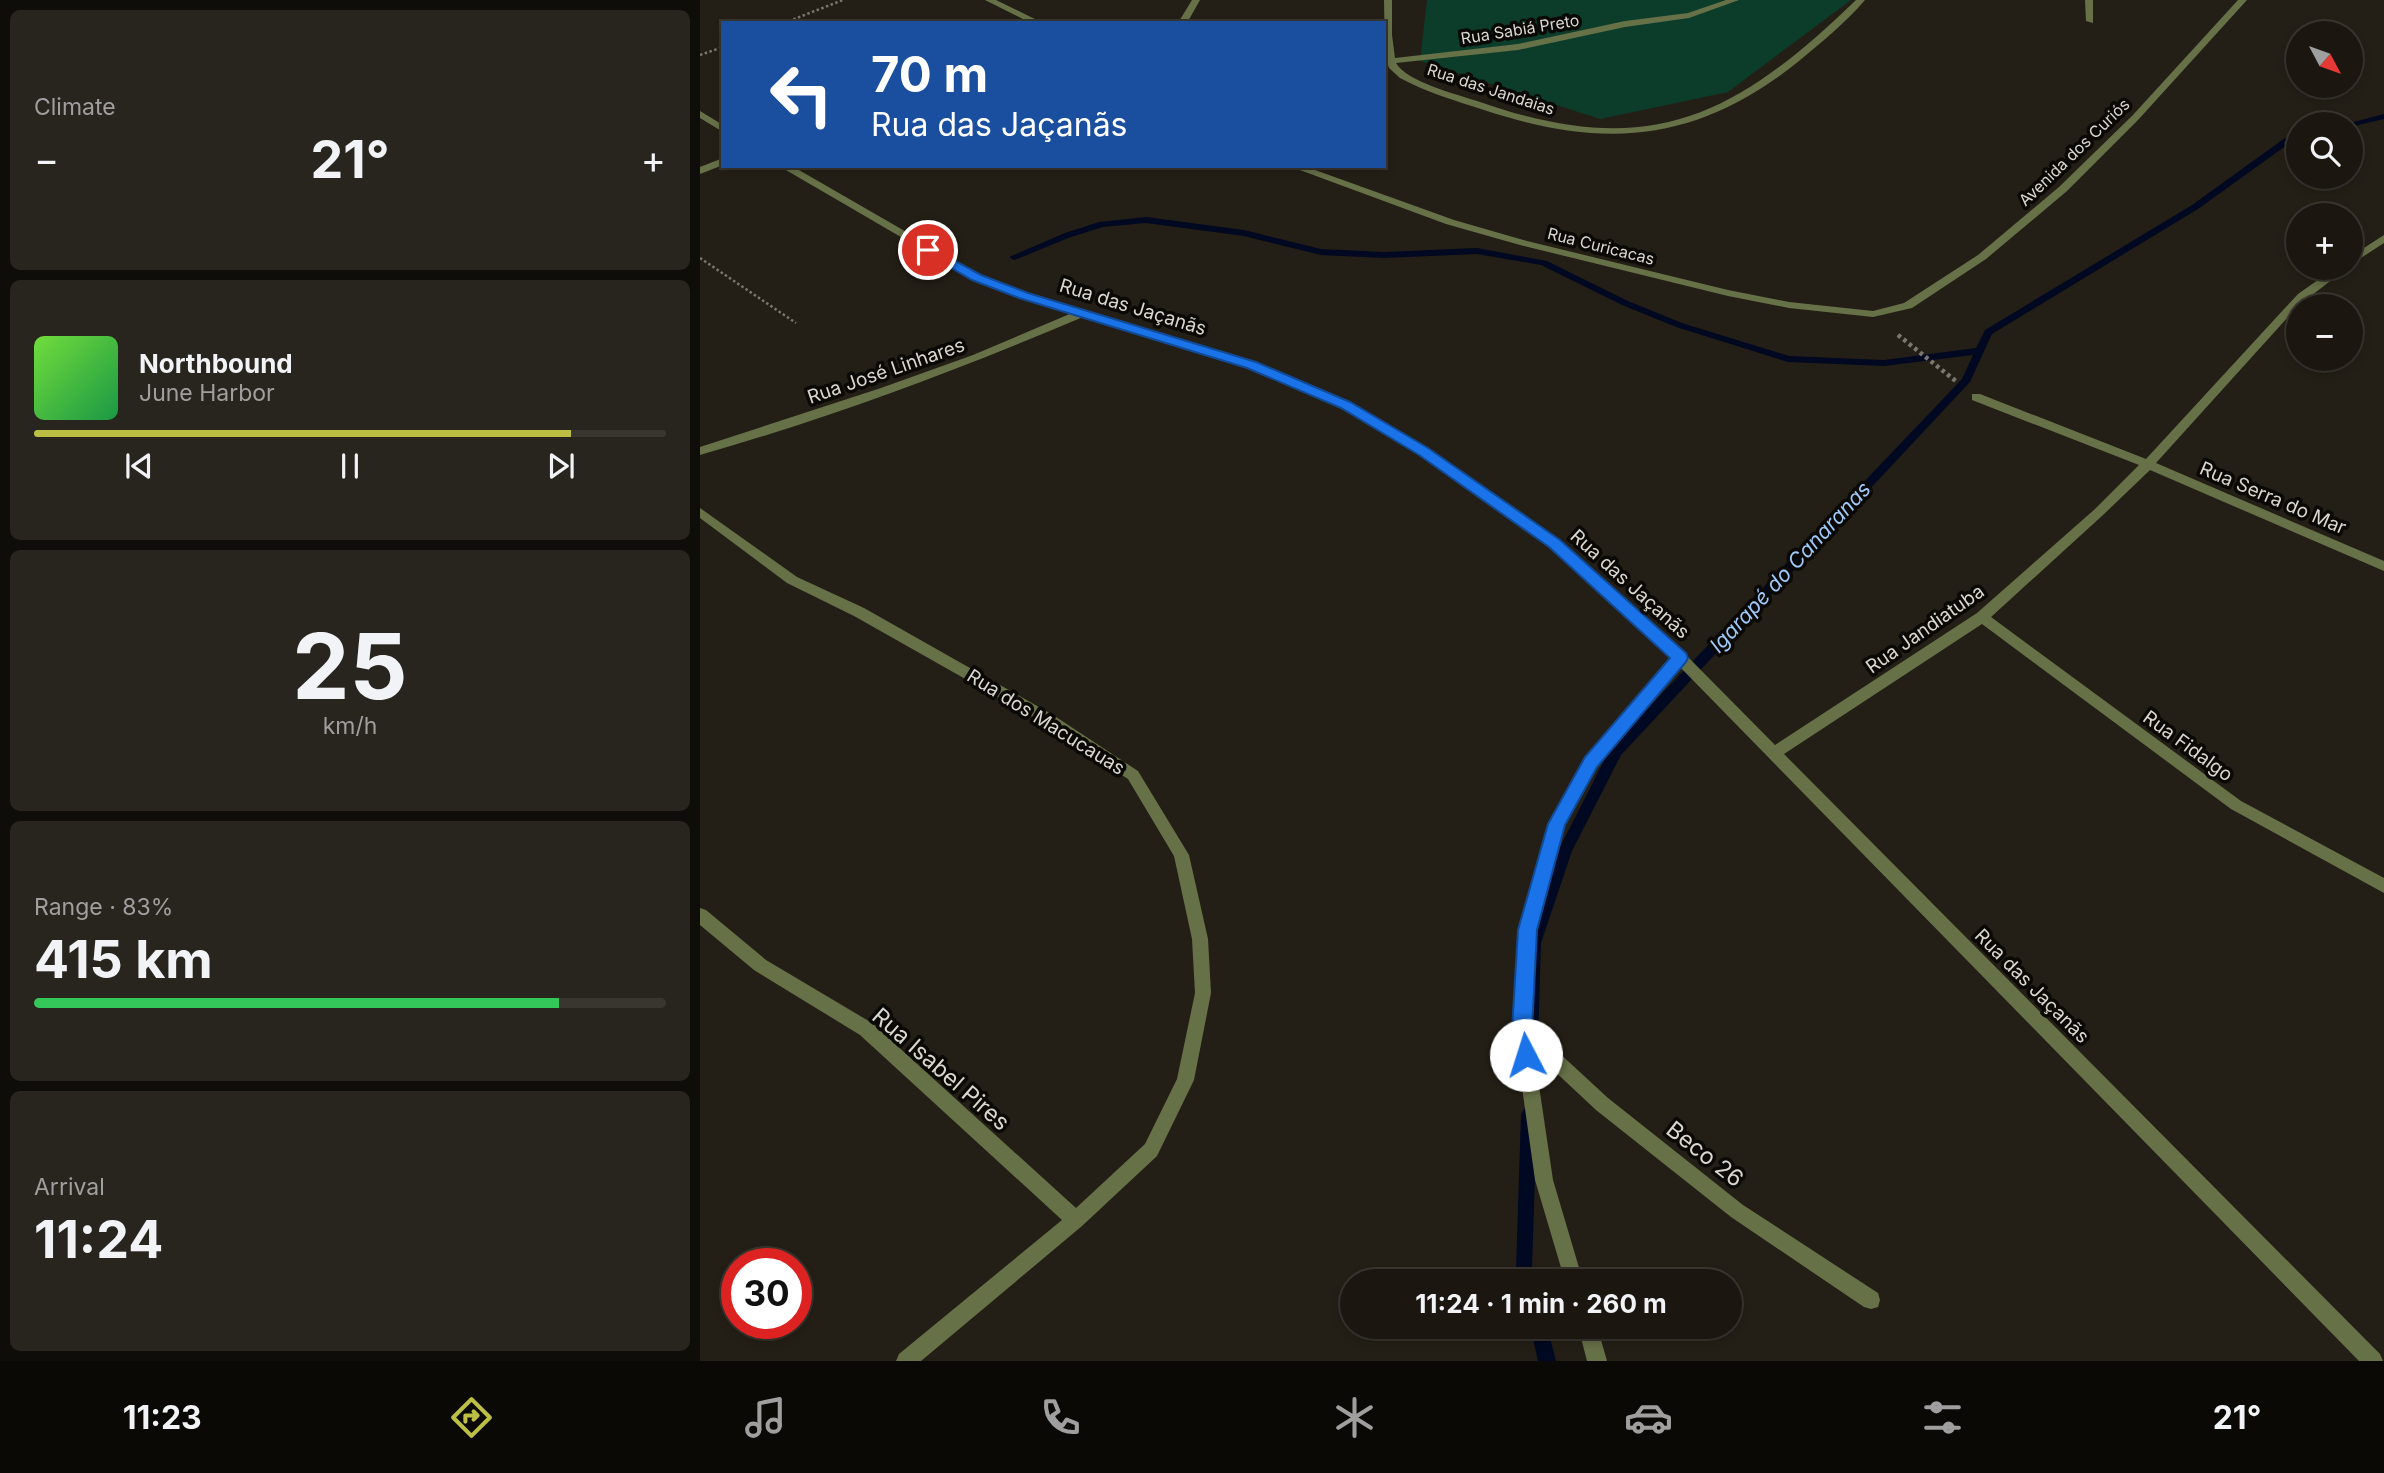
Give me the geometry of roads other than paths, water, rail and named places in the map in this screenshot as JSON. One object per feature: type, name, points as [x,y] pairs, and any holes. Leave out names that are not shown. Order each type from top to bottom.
[{"type":"street","points":[[989,0],[1036,21]]},
{"type":"street","points":[[1183,21],[1196,0]]},
{"type":"street","points":[[1388,0],[1386,10],[1391,61]]},
{"type":"street","name":"Rua Sabiá Preto","points":[[1391,61],[1518,47],[1689,15],[1735,0]]},
{"type":"street","name":"Rua das Jandaias","points":[[1391,61],[1394,69],[1415,81],[1519,118],[1572,131],[1610,132],[1648,128],[1696,118],[1733,102],[1801,56],[1861,0]]},
{"type":"street","points":[[2090,0],[2090,21]]},
{"type":"street","name":"Avenida dos Curiós","points":[[1908,306],[1982,257],[2063,189],[2135,118],[2243,0]]},
{"type":"street","points":[[700,114],[721,128]]},
{"type":"street","points":[[700,171],[721,162]]},
{"type":"street","name":"Rua das Jaçanãs","points":[[787,168],[976,277],[1080,314],[1252,365],[1346,405],[1423,452],[1555,544],[1680,658],[2373,1361]]},
{"type":"street","name":"Rua Curicacas","points":[[1300,168],[1450,222],[1728,293],[1789,305],[1873,314],[1908,306]]},
{"type":"street","points":[[2363,253],[2384,238]]},
{"type":"street","name":"Rua Jandiatuba","points":[[1774,753],[1982,617],[2099,513],[2148,464],[2302,296],[2325,280]]},
{"type":"street","name":"Rua José Linhares","points":[[700,452],[977,358],[1080,314]]},
{"type":"street","points":[[1976,397],[2148,464]]},
{"type":"street","name":"Rua Serra do Mar","points":[[2148,464],[2384,566]]},
{"type":"street","name":"Rua dos Macucauas","points":[[700,512],[792,580],[859,612],[1048,719],[1133,775],[1181,855],[1200,939],[1203,993],[1185,1080],[1151,1150],[1076,1220],[906,1361]]},
{"type":"street","name":"Rua Fidalgo","points":[[1982,617],[2236,805],[2384,886]]},
{"type":"street","points":[[1570,1269],[1544,1180],[1522,1030],[1527,930],[1557,824],[1591,762],[1680,658]]},
{"type":"street","name":"Rua Isabel Pires","points":[[700,915],[761,965],[866,1029],[1076,1220]]},
{"type":"street","name":"Beco 26","points":[[1522,1030],[1602,1104],[1737,1211],[1871,1300]]},
{"type":"street","points":[[1591,1339],[1597,1361]]},
{"type":"waterway","name":"Igarapé do Canaranas","points":[[2363,122],[2384,116]]},
{"type":"waterway","name":"Igarapé do Canaranas","points":[[1531,1043],[1534,943],[1565,851],[1616,751],[1966,380],[1988,332],[2195,207],[2286,141]]},
{"type":"waterway","points":[[1014,257],[1102,224],[1146,220],[1244,233],[1321,252],[1384,255],[1477,251],[1544,263],[1625,303],[1679,325],[1788,359],[1884,363],[1979,351]]},
{"type":"waterway","name":"Igarapé do Canaranas","points":[[1524,1269],[1529,1114]]},
{"type":"waterway","name":"Igarapé do Canaranas","points":[[1541,1339],[1547,1361]]}]
